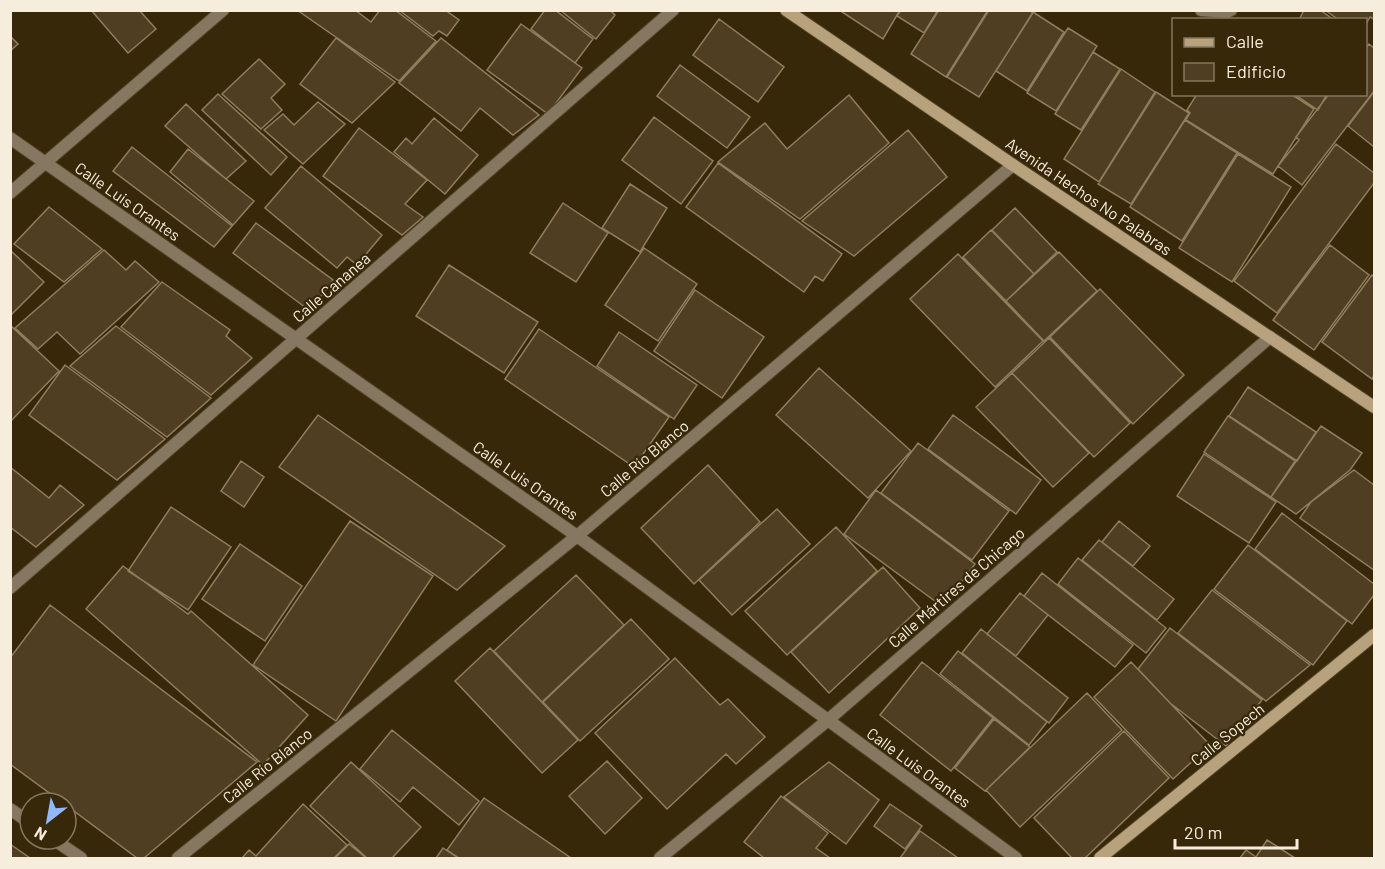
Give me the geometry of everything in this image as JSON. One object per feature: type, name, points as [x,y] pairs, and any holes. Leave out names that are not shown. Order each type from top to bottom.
[{"type":"street","points":[[10,192],[223,10]]},
{"type":"street","name":"Calle Cananea","points":[[10,588],[673,10]]},
{"type":"street","name":"Avenida Hechos No Palabras","points":[[786,10],[1374,407]]},
{"type":"street","points":[[1201,10],[1229,11]]},
{"type":"street","name":"Calle Luis Orantes","points":[[10,138],[577,536],[1016,858]]},
{"type":"street","name":"Calle Río Blanco","points":[[178,858],[577,536],[1013,165]]},
{"type":"street","name":"Calle Mártires de Chicago","points":[[660,858],[828,720],[1270,337]]},
{"type":"street","name":"Calle Sopech","points":[[1100,858],[1374,635]]},
{"type":"building","points":[[91,10],[139,10],[156,29],[128,53]]},
{"type":"building","points":[[297,10],[355,10],[371,22],[380,10],[395,10],[436,41],[399,81]]},
{"type":"building","points":[[399,10],[445,10],[459,20],[447,36],[439,31],[433,36]]},
{"type":"building","points":[[545,10],[555,10],[593,39],[575,63],[531,29]]},
{"type":"building","points":[[560,10],[610,10],[615,15],[596,39]]},
{"type":"building","points":[[839,10],[900,10],[883,39]]},
{"type":"building","points":[[901,10],[938,10],[924,33],[897,16]]},
{"type":"building","points":[[939,10],[988,10],[946,77],[911,54]]},
{"type":"building","points":[[989,10],[1029,10],[1033,13],[979,97],[947,77]]},
{"type":"building","points":[[1304,10],[1320,10],[1331,18],[1300,18]]},
{"type":"building","points":[[1325,10],[1374,10],[1374,19],[1370,17],[1367,22],[1367,18],[1336,18]]},
{"type":"building","points":[[1033,12],[1064,32],[1027,91],[996,71]]},
{"type":"building","points":[[719,19],[784,67],[758,102],[693,55]]},
{"type":"building","points":[[521,24],[582,68],[548,114],[487,70]]},
{"type":"building","points":[[1068,28],[1097,46],[1056,111],[1027,93]]},
{"type":"building","points":[[10,36],[18,44],[10,51]]},
{"type":"building","points":[[336,38],[395,82],[352,123],[300,84]]},
{"type":"building","points":[[441,38],[539,115],[513,135],[480,108],[461,131],[399,83]]},
{"type":"building","points":[[1369,44],[1374,48],[1374,91],[1302,185],[1278,166],[1299,140],[1296,137],[1327,96],[1367,96],[1367,47]]},
{"type":"building","points":[[1093,52],[1120,69],[1081,130],[1055,114]]},
{"type":"building","points":[[259,59],[285,84],[271,98],[282,110],[261,129],[222,94]]},
{"type":"building","points":[[680,65],[750,117],[727,148],[657,96]]},
{"type":"building","points":[[1121,69],[1155,92],[1099,182],[1064,159]]},
{"type":"building","points":[[1156,92],[1189,113],[1131,204],[1098,184]]},
{"type":"building","points":[[1374,92],[1374,147],[1348,126]]},
{"type":"building","points":[[218,94],[287,157],[271,175],[202,110]]},
{"type":"building","points":[[849,95],[889,143],[800,219],[718,162],[765,123],[787,149]]},
{"type":"building","points":[[1196,96],[1294,96],[1314,109],[1273,174],[1186,120],[1190,113],[1187,110]]},
{"type":"building","points":[[1297,96],[1326,96],[1318,110]]},
{"type":"building","points":[[318,102],[345,124],[303,164],[264,130],[283,114],[294,125]]},
{"type":"building","points":[[186,104],[246,161],[226,179],[165,126]]},
{"type":"building","points":[[654,117],[713,161],[681,204],[622,160]]},
{"type":"building","points":[[434,118],[478,155],[445,194],[394,152],[406,138],[412,144]]},
{"type":"building","points":[[1185,120],[1237,153],[1182,241],[1130,207]]},
{"type":"building","points":[[359,128],[427,180],[405,204],[423,217],[402,235],[323,176]]},
{"type":"building","points":[[908,130],[947,177],[854,256],[802,221]]},
{"type":"building","points":[[1336,144],[1374,173],[1374,183],[1277,313],[1234,281]]},
{"type":"building","points":[[132,147],[232,226],[214,247],[113,171]]},
{"type":"building","points":[[188,149],[254,201],[233,225],[170,172]]},
{"type":"building","points":[[1238,154],[1291,187],[1232,282],[1179,248]]},
{"type":"building","points":[[718,163],[842,254],[823,281],[815,276],[804,292],[686,207]]},
{"type":"building","points":[[301,166],[382,235],[357,265],[347,257],[337,268],[265,208]]},
{"type":"building","points":[[630,184],[667,208],[640,252],[602,228]]},
{"type":"building","points":[[563,203],[608,233],[576,282],[530,253]]},
{"type":"building","points":[[49,207],[102,249],[64,282],[14,244]]},
{"type":"building","points":[[1015,208],[1057,252],[1034,274],[992,230]]},
{"type":"building","points":[[256,223],[333,280],[310,311],[233,253]]},
{"type":"building","points":[[991,230],[1034,274],[1006,301],[963,257]]},
{"type":"building","points":[[1330,245],[1369,275],[1314,350],[1273,320]]},
{"type":"building","points":[[644,248],[697,284],[658,341],[605,305]]},
{"type":"building","points":[[10,250],[44,282],[10,316]]},
{"type":"building","points":[[104,250],[126,270],[135,261],[159,282],[80,354],[57,332],[38,349],[15,328]]},
{"type":"building","points":[[1059,252],[1097,291],[1044,341],[1006,301]]},
{"type":"building","points":[[958,254],[1043,341],[995,387],[910,299]]},
{"type":"building","points":[[449,265],[538,322],[504,373],[416,316]]},
{"type":"building","points":[[1372,275],[1374,277],[1374,375],[1372,379],[1322,342]]},
{"type":"building","points":[[162,282],[230,330],[226,336],[252,358],[211,395],[121,327]]},
{"type":"building","points":[[1100,289],[1184,375],[1133,424],[1050,337]]},
{"type":"building","points":[[695,290],[764,337],[722,398],[654,351]]},
{"type":"building","points":[[10,325],[59,371],[10,422]]},
{"type":"building","points":[[116,326],[211,398],[167,437],[70,366]]},
{"type":"building","points":[[539,329],[669,417],[634,467],[505,379]]},
{"type":"building","points":[[619,332],[697,385],[674,419],[597,366]]},
{"type":"building","points":[[1049,338],[1130,423],[1094,457],[1012,373]]},
{"type":"building","points":[[65,365],[165,439],[117,480],[29,415]]},
{"type":"building","points":[[819,368],[911,451],[868,498],[776,415]]},
{"type":"building","points":[[1012,373],[1089,453],[1053,487],[976,407]]},
{"type":"building","points":[[1248,387],[1316,432],[1297,461],[1229,416]]},
{"type":"building","points":[[318,415],[505,546],[457,590],[279,467]]},
{"type":"building","points":[[953,415],[1041,480],[1016,514],[928,449]]},
{"type":"building","points":[[1228,416],[1295,461],[1271,497],[1204,452]]},
{"type":"building","points":[[1321,426],[1362,453],[1350,470],[1296,514],[1271,497]]},
{"type":"building","points":[[918,443],[1009,511],[972,560],[881,493]]},
{"type":"building","points":[[1204,454],[1276,502],[1249,543],[1177,496]]},
{"type":"building","points":[[241,461],[264,477],[244,507],[221,491]]},
{"type":"building","points":[[708,465],[760,522],[694,584],[641,528]]},
{"type":"building","points":[[10,467],[49,498],[60,485],[84,505],[36,547],[10,527]]},
{"type":"building","points":[[1354,470],[1374,485],[1374,570],[1300,518],[1311,502]]},
{"type":"building","points":[[876,490],[975,564],[943,607],[844,534]]},
{"type":"building","points":[[171,507],[231,547],[188,610],[128,571]]},
{"type":"building","points":[[777,509],[810,544],[732,615],[699,580]]},
{"type":"building","points":[[1282,513],[1374,584],[1374,595],[1352,624],[1255,549]]},
{"type":"building","points":[[350,521],[433,576],[336,721],[253,665]]},
{"type":"building","points":[[1119,521],[1150,546],[1133,566],[1102,542]]},
{"type":"building","points":[[836,527],[877,571],[787,655],[745,611]]},
{"type":"building","points":[[1099,540],[1174,599],[1157,620],[1082,560]]},
{"type":"building","points":[[240,544],[302,586],[265,641],[202,599]]},
{"type":"building","points":[[1248,545],[1347,621],[1313,665],[1214,589]]},
{"type":"building","points":[[1078,558],[1166,628],[1146,653],[1058,584]]},
{"type":"building","points":[[123,566],[188,614],[191,611],[308,715],[263,765],[86,609]]},
{"type":"building","points":[[883,567],[920,608],[829,693],[791,652]]},
{"type":"building","points":[[1042,573],[1133,645],[1115,667],[1024,596]]},
{"type":"building","points":[[576,575],[624,625],[542,702],[494,651]]},
{"type":"building","points":[[1212,590],[1310,665],[1266,701],[1178,633]]},
{"type":"building","points":[[1020,593],[1048,615],[1016,656],[987,634]]},
{"type":"building","points":[[50,605],[257,762],[144,858],[137,858],[78,814],[78,791],[47,791],[10,764],[10,658]]},
{"type":"building","points":[[631,619],[669,659],[580,741],[543,702]]},
{"type":"building","points":[[1170,628],[1262,700],[1226,746],[1170,703],[1138,669]]},
{"type":"building","points":[[981,629],[1068,698],[1049,723],[962,653]]},
{"type":"building","points":[[490,648],[578,740],[542,773],[455,681]]},
{"type":"building","points":[[958,651],[1047,722],[1029,745],[940,674]]},
{"type":"building","points":[[675,658],[720,705],[728,699],[765,737],[736,764],[726,754],[667,809],[595,733]]},
{"type":"building","points":[[922,662],[993,718],[951,771],[880,715]]},
{"type":"building","points":[[1131,662],[1210,745],[1173,779],[1094,697]]},
{"type":"building","points":[[1087,693],[1122,730],[1020,827],[986,790]]},
{"type":"building","points":[[994,719],[1030,747],[985,791],[955,768]]},
{"type":"building","points":[[392,730],[479,801],[459,825],[413,787],[400,802],[360,769]]},
{"type":"building","points":[[1124,731],[1169,778],[1085,858],[1072,858],[1034,818]]},
{"type":"building","points":[[607,761],[642,798],[605,834],[569,796]]},
{"type":"building","points":[[351,762],[421,827],[392,858],[367,858],[310,806]]},
{"type":"building","points":[[829,762],[879,800],[846,844],[784,797]]},
{"type":"building","points":[[781,796],[828,833],[816,848],[830,858],[764,858],[744,842]]},
{"type":"building","points":[[484,798],[571,858],[459,858],[447,850]]},
{"type":"building","points":[[303,804],[347,845],[334,858],[242,858],[249,850],[256,856]]},
{"type":"building","points":[[890,804],[922,826],[905,849],[874,826]]},
{"type":"building","points":[[920,831],[958,858],[900,858]]},
{"type":"building","points":[[1267,840],[1295,858],[1240,858],[1246,850],[1256,857]]},
{"type":"building","points":[[10,844],[30,858],[10,858]]},
{"type":"building","points":[[349,844],[366,858],[335,858]]},
{"type":"building","points":[[443,848],[458,858],[436,858]]}]
